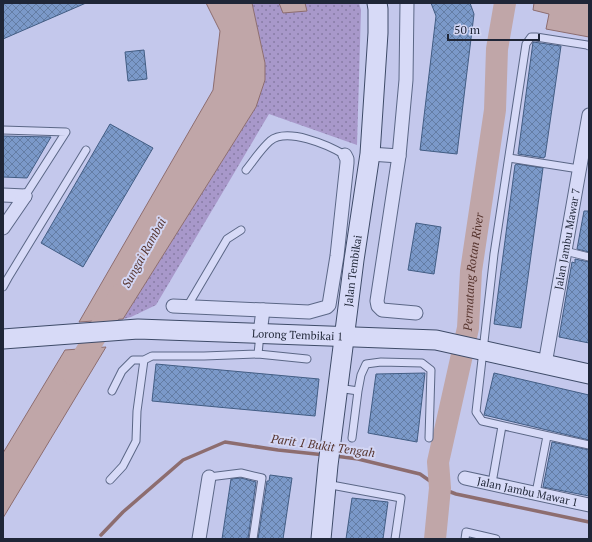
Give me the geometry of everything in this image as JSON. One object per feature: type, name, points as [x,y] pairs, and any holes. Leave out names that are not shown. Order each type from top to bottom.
[{"type":"street","name":"Jalan Tembikai","points":[[321,539],[330,446],[345,337],[346,258],[365,188],[370,154],[378,33],[377,3]]},
{"type":"street","points":[[406,3],[406,80],[399,156],[377,301],[378,306],[382,310],[416,313]]},
{"type":"street","name":"Jalan Jambu Mawar 7","points":[[545,364],[589,115]]},
{"type":"street","points":[[370,154],[399,156]]},
{"type":"street","points":[[173,306],[309,312],[327,307],[346,258],[344,185],[347,159],[345,155]]},
{"type":"street","points":[[344,185],[365,188]]},
{"type":"street","points":[[3,195],[25,196]]},
{"type":"street","points":[[3,228],[25,196]]},
{"type":"street","points":[[260,333],[263,310]]},
{"type":"street","name":"Lorong Tembikai 1","points":[[3,339],[138,329],[436,340],[589,374]]},
{"type":"street","points":[[199,539],[209,477]]},
{"type":"street","name":"Jalan Jambu Mawar 1","points":[[465,478],[589,505]]},
{"type":"lane","points":[[589,46],[536,37],[531,37],[526,44],[480,349],[476,412],[482,421],[589,445]]},
{"type":"lane","points":[[3,130],[66,132],[25,196]]},
{"type":"lane","points":[[246,170],[271,140],[283,136],[299,137],[336,150],[345,155]]},
{"type":"lane","points":[[3,287],[86,150]]},
{"type":"lane","points":[[509,158],[579,169]]},
{"type":"lane","points":[[187,307],[227,239],[241,230]]},
{"type":"lane","points":[[565,251],[589,257]]},
{"type":"lane","points":[[258,354],[260,333]]},
{"type":"lane","points":[[112,391],[122,370],[133,360],[144,360],[152,356],[258,354],[307,359]]},
{"type":"lane","points":[[110,480],[123,466],[136,441],[137,411],[144,360]]},
{"type":"lane","points":[[352,438],[361,374],[366,364],[381,362],[422,363],[431,370],[429,438]]},
{"type":"lane","points":[[338,388],[358,391]]},
{"type":"lane","points":[[492,483],[502,426]]},
{"type":"lane","points":[[536,493],[547,436]]},
{"type":"lane","points":[[209,477],[241,473],[262,478],[253,539]]},
{"type":"lane","points":[[326,484],[401,498],[395,539]]},
{"type":"lane","points":[[465,539],[466,532],[496,539]]},
{"type":"shaded area","points":[[252,3],[359,3],[361,10],[357,145],[269,114],[156,305],[131,317],[123,319],[256,107],[265,63]]},
{"type":"water","points":[[206,3],[252,3],[265,63],[265,80],[256,107],[123,319],[79,322],[213,90],[220,31]]},
{"type":"water","points":[[279,3],[305,3],[307,11],[283,13]]},
{"type":"water","points":[[534,3],[589,3],[589,37],[546,29],[549,14],[533,10]]},
{"type":"water","points":[[106,347],[3,518],[3,453],[65,350]]},
{"type":"building","points":[[3,3],[86,3],[3,39]]},
{"type":"building","points":[[431,3],[470,3],[474,14],[457,154],[420,150],[436,16]]},
{"type":"building","points":[[533,42],[561,46],[544,158],[518,154]]},
{"type":"building","points":[[144,50],[147,79],[128,81],[125,52]]},
{"type":"building","points":[[110,124],[153,148],[83,267],[41,243]]},
{"type":"building","points":[[3,136],[51,137],[27,178],[3,177]]},
{"type":"building","points":[[517,164],[543,168],[521,328],[494,324],[515,165]]},
{"type":"building","points":[[584,211],[589,211],[589,252],[577,249]]},
{"type":"building","points":[[416,223],[441,227],[434,274],[408,270]]},
{"type":"building","points":[[575,259],[589,262],[589,343],[559,337],[572,262],[575,263]]},
{"type":"building","points":[[156,364],[319,379],[315,416],[152,401]]},
{"type":"building","points":[[425,373],[417,442],[368,433],[376,374]]},
{"type":"building","points":[[494,373],[589,395],[589,440],[484,415]]},
{"type":"building","points":[[552,442],[589,450],[589,496],[543,487]]},
{"type":"building","points":[[270,475],[292,478],[283,539],[258,539],[267,481],[269,481]]},
{"type":"building","points":[[241,478],[256,482],[248,539],[222,539],[231,479]]},
{"type":"building","points":[[352,498],[388,502],[383,539],[346,539]]},
{"type":"waterway","name":"Permatang Rotan River","points":[[435,539],[440,488],[438,462],[468,328],[471,271],[495,110],[497,49],[505,3]]},
{"type":"waterway","name":"Sungai Rambai","points":[[73,374],[120,295]]},
{"type":"waterway","name":"Parit 1 Bukit Tengah","points":[[101,535],[123,512],[183,460],[225,442],[325,455]]},
{"type":"waterway","name":"Parit 1 Bukit Tengah","points":[[335,456],[358,459],[420,474],[440,488],[456,494],[589,522]]}]
